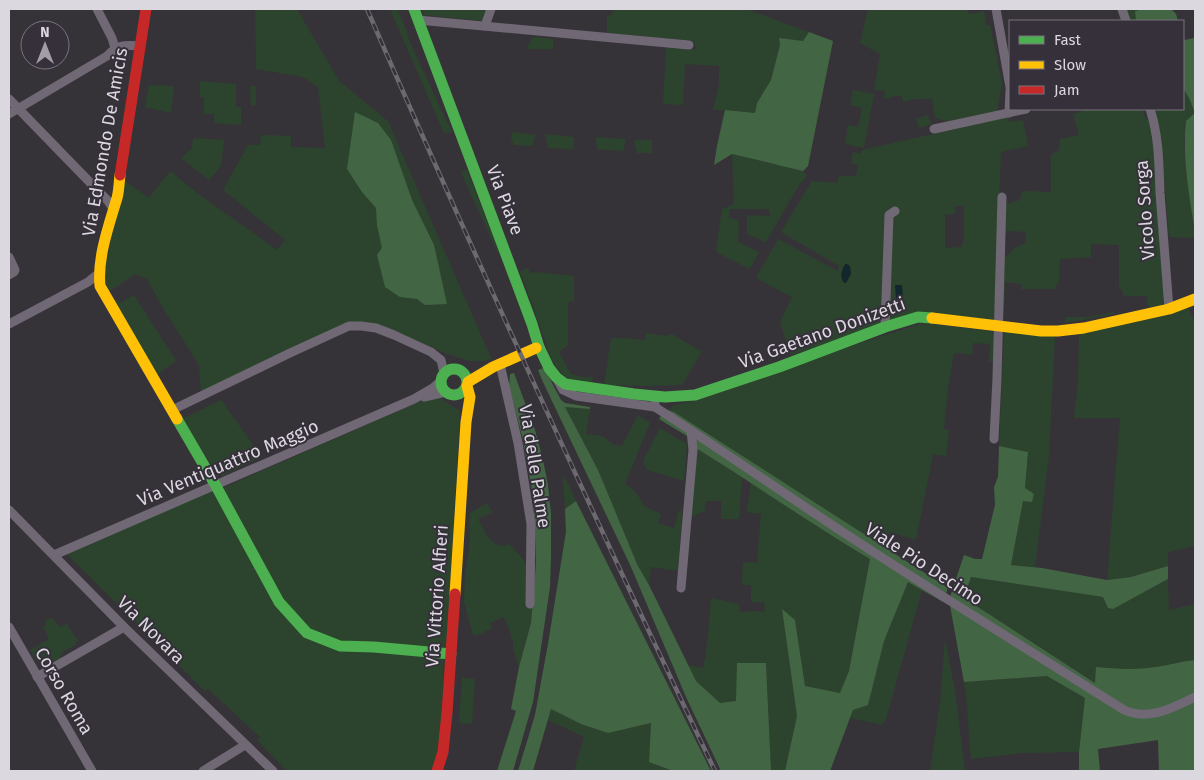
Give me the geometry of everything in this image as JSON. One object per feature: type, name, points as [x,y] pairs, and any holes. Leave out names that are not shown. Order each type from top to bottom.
[{"type":"street","points":[[97,9],[115,48]]},
{"type":"street","name":"Via Edmondo De Amicis","points":[[99,278],[100,262],[112,206],[117,197],[146,9]]},
{"type":"street","name":"Via Piave","points":[[414,9],[539,347]]},
{"type":"street","points":[[485,26],[491,9]]},
{"type":"street","points":[[996,9],[1009,83]]},
{"type":"street","points":[[418,20],[689,45]]},
{"type":"street","points":[[9,114],[107,56],[115,48],[123,45],[140,46]]},
{"type":"street","points":[[9,99],[112,206]]},
{"type":"street","points":[[934,129],[1022,110]]},
{"type":"street","name":"Vicolo Sorga","points":[[1150,110],[1158,150],[1165,267],[1170,309]]},
{"type":"street","points":[[994,439],[1002,198]]},
{"type":"street","points":[[885,328],[889,215],[895,211]]},
{"type":"street","points":[[9,257],[15,270],[9,275]]},
{"type":"street","points":[[9,324],[99,278],[152,378],[216,486],[279,602],[307,633],[340,646],[451,654]]},
{"type":"street","name":"Via Gaetano Donizetti","points":[[539,347],[543,359],[557,379],[565,384],[625,393],[655,401],[695,395],[715,389],[918,317],[1041,331],[1058,331],[1084,328],[1194,303]]},
{"type":"street","points":[[172,410],[349,326],[361,326],[376,328],[394,335],[431,352],[441,360],[446,386],[462,405],[466,422]]},
{"type":"street","points":[[446,386],[462,393],[467,384],[476,375],[539,347]]},
{"type":"street","points":[[446,386],[451,369],[459,370],[496,365]]},
{"type":"street","name":"Via delle Palme","points":[[496,365],[518,443],[531,524],[530,604]]},
{"type":"street","points":[[459,370],[465,374],[467,384]]},
{"type":"street","name":"Via Vittorio Alfieri","points":[[437,771],[442,752],[447,713],[466,422],[470,397],[467,384]]},
{"type":"street","name":"Via Ventiquattro Maggio","points":[[54,555],[414,399],[433,388],[446,386]]},
{"type":"street","name":"Viale Pio Decimo","points":[[655,401],[691,431],[825,520],[1124,710],[1135,714],[1159,713],[1171,710],[1195,698]]},
{"type":"street","points":[[681,588],[693,450],[691,431]]},
{"type":"street","name":"Via Novara","points":[[9,510],[124,627],[273,771]]},
{"type":"street","name":"Corso Roma","points":[[9,627],[92,771]]},
{"type":"street","points":[[37,678],[124,627]]},
{"type":"street","points":[[203,771],[245,745]]},
{"type":"green space","points":[[255,9],[297,9],[339,81],[388,121],[490,356],[493,359],[470,361],[447,354],[395,331],[361,326],[201,391],[199,365],[147,279],[135,274],[109,292],[102,278],[125,181],[149,198],[170,171],[197,193],[277,250],[285,240],[223,190],[248,145],[260,145],[261,135],[291,136],[291,147],[325,148],[318,87],[303,77],[256,69]]},
{"type":"green space","points":[[390,9],[397,9],[411,45],[453,132],[444,133]]},
{"type":"green space","points":[[422,9],[489,9],[485,21],[424,15]]},
{"type":"green space","points":[[613,9],[746,9],[809,32],[803,41],[779,39],[780,44],[771,80],[757,103],[755,113],[713,110],[719,84],[719,66],[685,64],[683,105],[663,104],[666,48],[697,49],[693,41],[607,33],[607,16],[612,15]]},
{"type":"green space","points":[[868,9],[967,9],[969,14],[984,11],[986,25],[990,25],[1002,83],[997,112],[948,121],[935,118],[932,99],[915,99],[903,102],[901,95],[884,99],[885,91],[874,90],[880,54],[860,43]]},
{"type":"green space","points":[[1127,9],[1144,9],[1135,11],[1136,20],[1129,20]]},
{"type":"green space","points":[[1171,9],[1176,14],[1178,20],[1136,20],[1135,11]]},
{"type":"green space","points":[[809,32],[833,41],[808,166],[803,171],[732,154],[714,165],[725,110],[755,113],[757,103],[771,80],[780,45],[779,38],[803,41]]},
{"type":"green space","points":[[533,37],[553,39],[553,49],[526,49]]},
{"type":"green space","points":[[1195,38],[1195,113],[1184,90],[1184,40]]},
{"type":"green space","points":[[200,81],[236,84],[236,107],[241,107],[241,125],[214,123],[214,114],[204,114],[204,97],[200,97]]},
{"type":"green space","points":[[149,85],[174,86],[171,113],[145,107]]},
{"type":"green space","points":[[250,86],[256,86],[256,105],[251,106]]},
{"type":"green space","points":[[853,90],[874,94],[864,148],[845,144],[848,125],[858,127],[862,108],[850,105]]},
{"type":"green space","points":[[1184,90],[1195,113],[1184,140],[1186,173],[1195,238],[1169,237],[1162,149],[1155,110],[1184,110]]},
{"type":"green space","points":[[1142,110],[1146,120],[1149,119],[1154,150],[1165,299],[1160,308],[1149,310],[1147,296],[1123,296],[1123,291],[1119,287],[1119,245],[1091,244],[1091,257],[1060,259],[1059,282],[1054,289],[1021,289],[1021,284],[1005,282],[1004,309],[1001,309],[1002,259],[1015,248],[1025,243],[1026,232],[1005,231],[1006,204],[1020,200],[1022,191],[1051,192],[1051,155],[1059,150],[1060,139],[1079,135],[1073,114],[1083,111]]},
{"type":"green space","points":[[355,112],[378,123],[391,140],[412,200],[434,245],[447,304],[425,305],[417,299],[400,297],[385,287],[377,255],[382,248],[377,225],[376,208],[362,192],[347,169]]},
{"type":"green space","points":[[1195,113],[1195,231],[1187,176],[1185,135],[1186,121]]},
{"type":"green space","points":[[928,115],[931,124],[919,128],[916,119]]},
{"type":"green space","points":[[1008,117],[1009,122],[1023,120],[1028,146],[1001,152],[994,322],[942,314],[857,333],[791,355],[780,322],[792,297],[756,278],[778,239],[838,271],[839,266],[781,232],[812,181],[837,183],[839,176],[856,176],[858,165],[851,164],[853,152],[861,154],[862,150]],"holes":[[[955,206],[964,206],[962,247],[945,248],[945,214],[955,214]]]},
{"type":"green space","points":[[512,132],[536,135],[532,146],[514,145],[511,138]]},
{"type":"green space","points":[[545,134],[574,137],[573,149],[548,148]]},
{"type":"green space","points":[[596,137],[626,139],[623,151],[597,149]]},
{"type":"green space","points":[[193,138],[224,140],[221,166],[209,180],[181,158],[192,148]]},
{"type":"green space","points":[[634,140],[652,140],[652,153],[637,153]]},
{"type":"green space","points":[[732,154],[803,171],[807,176],[799,185],[766,242],[747,234],[747,215],[770,216],[769,209],[730,209],[729,218],[739,220],[738,242],[759,252],[750,269],[718,253],[716,250],[722,209],[734,204]]},
{"type":"green space","points":[[467,170],[499,253],[498,254],[461,172]]},
{"type":"green space","points":[[528,268],[530,273],[574,276],[574,301],[568,302],[568,345],[559,352],[570,373],[581,377],[593,377],[591,384],[567,380],[553,362],[520,271]]},
{"type":"green space","points":[[134,295],[176,361],[157,375],[114,301],[118,300],[120,303]]},
{"type":"green space","points":[[1188,307],[1195,323],[1195,546],[1168,552],[1168,566],[1131,577],[1107,580],[1120,418],[1074,418],[1078,380],[1079,333]]},
{"type":"green space","points":[[1114,312],[1114,314],[1065,323],[1065,317],[1088,317]]},
{"type":"green space","points":[[923,323],[992,331],[995,338],[995,362],[989,361],[990,344],[973,343],[972,355],[954,354],[948,387],[944,429],[949,430],[946,456],[933,454],[916,540],[890,532],[884,547],[674,412],[668,410],[675,405],[728,390],[814,358]]},
{"type":"green space","points":[[1004,332],[1055,335],[1049,456],[1035,567],[1011,565],[1025,488],[1028,452],[999,446]]},
{"type":"green space","points":[[646,333],[666,336],[672,334],[702,351],[682,385],[604,385],[611,338],[645,340]]},
{"type":"green space","points":[[544,368],[561,400],[565,403],[590,407],[590,409],[565,407],[598,470],[637,564],[696,681],[720,703],[736,701],[737,663],[766,663],[771,771],[721,771],[686,697],[631,567],[542,380],[538,370]]},
{"type":"green space","points":[[514,373],[535,430],[548,485],[551,514],[550,587],[533,702],[513,771],[497,771],[516,711],[511,709],[519,667],[531,623],[536,564],[532,490],[522,436],[509,386],[510,374]]},
{"type":"green space","points":[[435,395],[460,411],[447,647],[443,664],[441,728],[435,761],[431,771],[287,771],[257,740],[260,737],[208,689],[205,691],[64,551],[213,487],[216,491]]},
{"type":"green space","points":[[221,400],[262,457],[222,476],[216,473],[182,419]]},
{"type":"green space","points":[[565,407],[590,409],[586,434],[603,436],[612,444],[622,446],[638,415],[650,423],[625,484],[634,491],[644,506],[661,514],[658,523],[674,528],[679,510],[682,511],[678,571],[651,567],[649,585],[637,564]]},
{"type":"green space","points":[[668,410],[674,412],[948,588],[943,602],[908,582],[884,641],[868,705],[853,710],[830,771],[785,771],[797,716],[782,609],[795,620],[805,686],[840,693],[849,671],[870,559],[696,448],[695,441],[659,419],[663,412]]},
{"type":"green space","points":[[660,428],[687,444],[684,481],[647,470],[643,461]]},
{"type":"green space","points":[[999,446],[1028,452],[1025,488],[1034,494],[1032,502],[1023,501],[1011,565],[1042,568],[1107,580],[1131,577],[1168,566],[1168,579],[1113,609],[1108,608],[1103,597],[971,577],[964,598],[1095,683],[1096,667],[1141,669],[1195,660],[1195,771],[1159,771],[1158,740],[1098,749],[1100,771],[1079,771],[1079,752],[1085,698],[1047,676],[964,682],[949,600],[964,555],[975,559],[982,559],[995,505],[994,487],[998,477]]},
{"type":"green space","points":[[696,448],[742,477],[739,519],[721,519],[721,501],[705,501],[705,511],[691,517],[694,459],[698,457]]},
{"type":"green space","points":[[564,475],[576,501],[565,509],[563,480]]},
{"type":"green space","points":[[751,482],[833,537],[870,559],[849,671],[840,693],[805,686],[795,620],[782,610],[797,716],[785,771],[771,771],[766,663],[737,701],[720,703],[696,681],[688,665],[703,668],[711,598],[739,604],[740,612],[765,612],[764,602],[751,602],[751,585],[742,585],[743,562],[757,563],[761,514],[747,512]]},
{"type":"green space","points":[[576,501],[711,771],[673,771],[649,762],[651,723],[608,733],[581,724],[551,709],[533,771],[518,771],[535,715],[548,644],[566,532],[565,509]]},
{"type":"green space","points":[[487,503],[492,512],[478,519],[490,539],[499,545],[510,544],[526,563],[536,564],[531,623],[519,667],[511,634],[504,617],[490,623],[492,628],[473,635],[464,602],[465,573],[470,542],[470,513]]},
{"type":"green space","points":[[971,577],[1103,597],[1108,608],[1113,609],[1168,579],[1169,610],[1195,604],[1195,660],[1141,669],[1096,667],[1096,683],[964,598]]},
{"type":"green space","points":[[908,582],[922,590],[886,719],[882,725],[850,718],[853,710],[868,705],[884,641]]},
{"type":"green space","points":[[52,618],[60,627],[67,624],[78,641],[75,643],[76,645],[61,652],[60,656],[62,658],[46,665],[42,659],[37,662],[30,650],[49,639],[43,627],[47,625],[45,620]]},
{"type":"green space","points":[[945,639],[955,691],[965,771],[930,771],[940,703]]},
{"type":"green space","points":[[1047,676],[1085,698],[1079,752],[1023,753],[971,759],[964,682]]},
{"type":"green space","points":[[462,678],[475,679],[472,724],[459,723]]},
{"type":"green space","points":[[551,709],[581,724],[608,733],[651,723],[649,762],[673,771],[574,771],[584,737],[548,720]]},
{"type":"water","points":[[845,264],[850,266],[851,274],[846,283],[844,283],[841,275]]},
{"type":"water","points":[[895,285],[902,285],[903,299],[896,299]]},
{"type":"railway","points":[[367,9],[451,201],[538,392],[715,771]]},
{"type":"traffic: fast","points":[[414,9],[532,324],[539,347],[536,348]]},
{"type":"traffic: fast","points":[[539,347],[549,368],[565,384],[665,397],[695,395],[779,367],[885,327],[918,317],[932,318]]},
{"type":"traffic: fast","points":[[454,369],[463,373],[467,382],[463,391],[454,395],[445,391],[441,382],[445,373],[454,369]]},
{"type":"traffic: fast","points":[[177,419],[279,602],[307,633],[340,646],[451,654]]},
{"type":"traffic: slow","points":[[120,175],[118,195],[107,230],[100,264],[100,286],[177,419]]},
{"type":"traffic: slow","points":[[932,318],[1041,331],[1058,331],[1084,328],[1169,309],[1195,299]]},
{"type":"traffic: slow","points":[[468,382],[493,367],[536,348]]},
{"type":"traffic: slow","points":[[455,594],[466,422],[470,397],[467,386]]},
{"type":"traffic: jam","points":[[120,175],[146,9]]},
{"type":"traffic: jam","points":[[437,771],[443,752],[447,713],[455,594]]}]
